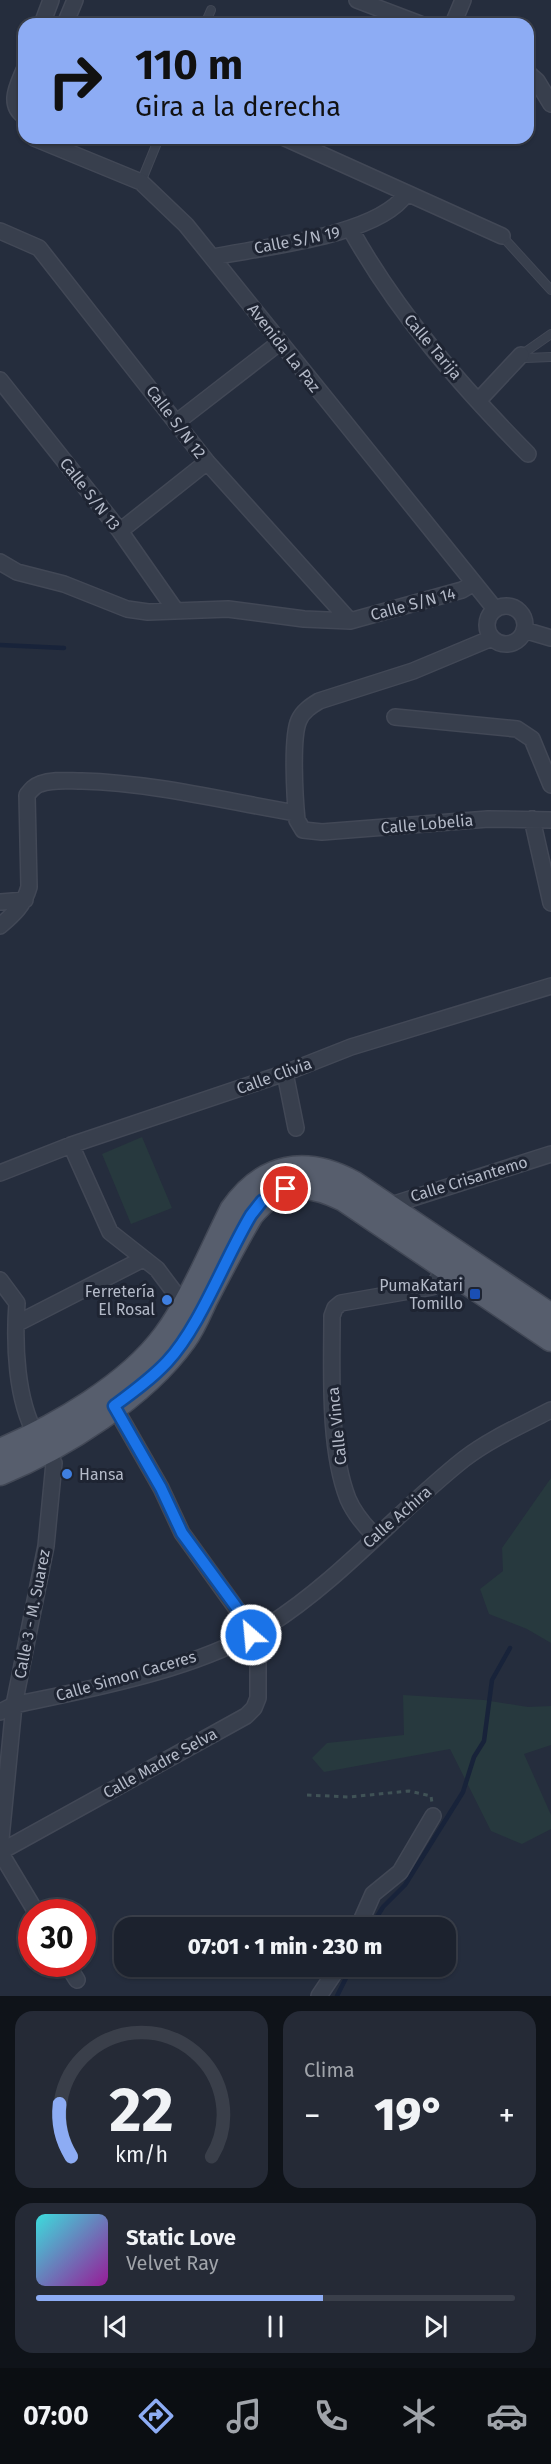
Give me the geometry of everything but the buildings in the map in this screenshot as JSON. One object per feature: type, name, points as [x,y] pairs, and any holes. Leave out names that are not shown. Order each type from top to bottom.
[{"type":"main road","points":[[110,1399],[165,1335],[232,1210],[245,1191],[272,1174],[307,1167],[330,1172],[353,1183],[382,1214],[446,1268],[551,1339]]},
{"type":"main road","points":[[0,1473],[110,1399],[146,1382],[168,1361],[186,1338],[238,1236],[262,1201],[286,1189],[314,1186],[382,1214],[551,1316]]},
{"type":"main road","points":[[0,1451],[42,1444]]},
{"type":"street","points":[[44,18],[51,0]]},
{"type":"street","points":[[68,18],[75,0]]},
{"type":"street","points":[[357,0],[404,18]]},
{"type":"street","points":[[456,18],[463,0]]},
{"type":"street","points":[[534,78],[551,104]]},
{"type":"street","points":[[18,86],[14,96],[18,110]]},
{"type":"street","name":"Avenida La Paz","points":[[49,144],[141,182],[186,225],[495,609]]},
{"type":"street","points":[[298,144],[502,236]]},
{"type":"street","name":"Calle S/N 19","points":[[213,257],[351,230],[396,206],[406,194]]},
{"type":"street","name":"Calle Tarija","points":[[351,230],[369,262],[412,326],[528,454]]},
{"type":"street","name":"Calle S/N 12","points":[[0,231],[39,248],[207,462],[350,621]]},
{"type":"street","points":[[177,422],[279,343]]},
{"type":"street","points":[[478,401],[520,355]]},
{"type":"street","name":"Calle S/N 13","points":[[0,380],[120,531],[176,611]]},
{"type":"street","points":[[120,531],[207,462]]},
{"type":"street","name":"Calle S/N 14","points":[[0,562],[17,572],[64,584],[127,609],[176,611],[228,609],[304,619],[350,621],[462,590],[474,583]]},
{"type":"street","points":[[506,606],[517,609],[523,618],[524,630],[514,642],[502,644],[492,639],[487,623],[495,609],[506,606]]},
{"type":"street","points":[[524,630],[551,638]]},
{"type":"street","points":[[0,926],[15,914],[25,900],[31,875],[27,795],[32,788],[53,781],[107,782],[150,787],[296,813],[295,737],[300,718],[306,709],[319,701],[413,671],[492,639]]},
{"type":"street","points":[[395,717],[517,729],[532,739],[551,784]]},
{"type":"street","name":"Calle Lobelia","points":[[296,813],[299,827],[303,830],[322,832],[488,819],[551,820]]},
{"type":"street","points":[[532,819],[551,903]]},
{"type":"street","points":[[0,902],[25,900]]},
{"type":"street","name":"Calle Clivia","points":[[0,1173],[71,1145],[351,1047],[551,986]]},
{"type":"street","points":[[285,1072],[296,1128]]},
{"type":"street","points":[[71,1145],[110,1232],[157,1269],[175,1293],[186,1299]]},
{"type":"street","name":"Calle Crisantemo","points":[[382,1214],[551,1154]]},
{"type":"street","points":[[16,1324],[143,1258]]},
{"type":"street","name":"Calle Vinca","points":[[375,1536],[361,1521],[348,1499],[336,1445],[332,1316],[335,1308],[341,1303],[432,1287],[446,1268]]},
{"type":"street","name":"Calle 3 - M. Suarez","points":[[0,1280],[17,1303],[16,1324],[22,1391],[31,1425],[54,1462],[46,1546],[7,1709],[0,1851]]},
{"type":"street","name":"Calle Madre Selva","points":[[0,1851],[246,1716],[254,1708],[258,1698],[258,1658],[249,1626],[182,1533],[161,1488],[110,1399]]},
{"type":"street","name":"Calle Achira","points":[[251,1635],[331,1578],[375,1536],[473,1453],[551,1410]]},
{"type":"street","name":"Calle Simon Caceres","points":[[7,1709],[107,1685],[220,1649],[251,1635]]},
{"type":"street","points":[[363,1917],[373,1893],[400,1872],[434,1816]]},
{"type":"street","points":[[0,1851],[28,1899]]},
{"type":"street","points":[[319,1996],[332,1977]]},
{"type":"lane","points":[[208,18],[211,10]]},
{"type":"lane","points":[[141,182],[157,144]]},
{"type":"lane","points":[[502,236],[551,290]]},
{"type":"lane","points":[[551,334],[520,355],[526,358],[551,357]]},
{"type":"path","points":[[307,1795],[349,1797],[409,1791],[431,1796],[434,1816]]},
{"type":"shaded area","points":[[142,1137],[172,1208],[131,1224],[102,1154]]},
{"type":"shaded area","points":[[551,1478],[551,1643],[527,1629],[489,1614],[480,1589],[503,1571],[502,1548]]},
{"type":"shaded area","points":[[403,1695],[484,1700],[528,1707],[551,1706],[551,1745],[524,1754],[551,1815],[551,1829],[522,1844],[491,1831],[450,1749],[324,1772],[312,1758],[327,1743],[404,1735]]},
{"type":"waterway","points":[[0,645],[64,648]]},
{"type":"waterway","points":[[377,1917],[383,1907],[405,1885],[463,1792],[474,1757],[484,1741],[492,1680],[510,1648]]},
{"type":"waterway","points":[[337,1996],[346,1977]]},
{"type":"place","name":"PumaKatari Tomillo","points":[[475,1294]]},
{"type":"place","name":"Ferretería El Rosal","points":[[167,1300]]},
{"type":"place","name":"Hansa","points":[[67,1474]]},
{"type":"route","points":[[251,1635],[249,1626],[237,1608],[182,1533],[161,1488],[114,1406],[146,1382],[168,1361],[186,1338],[251,1215],[262,1201],[286,1189]]}]
